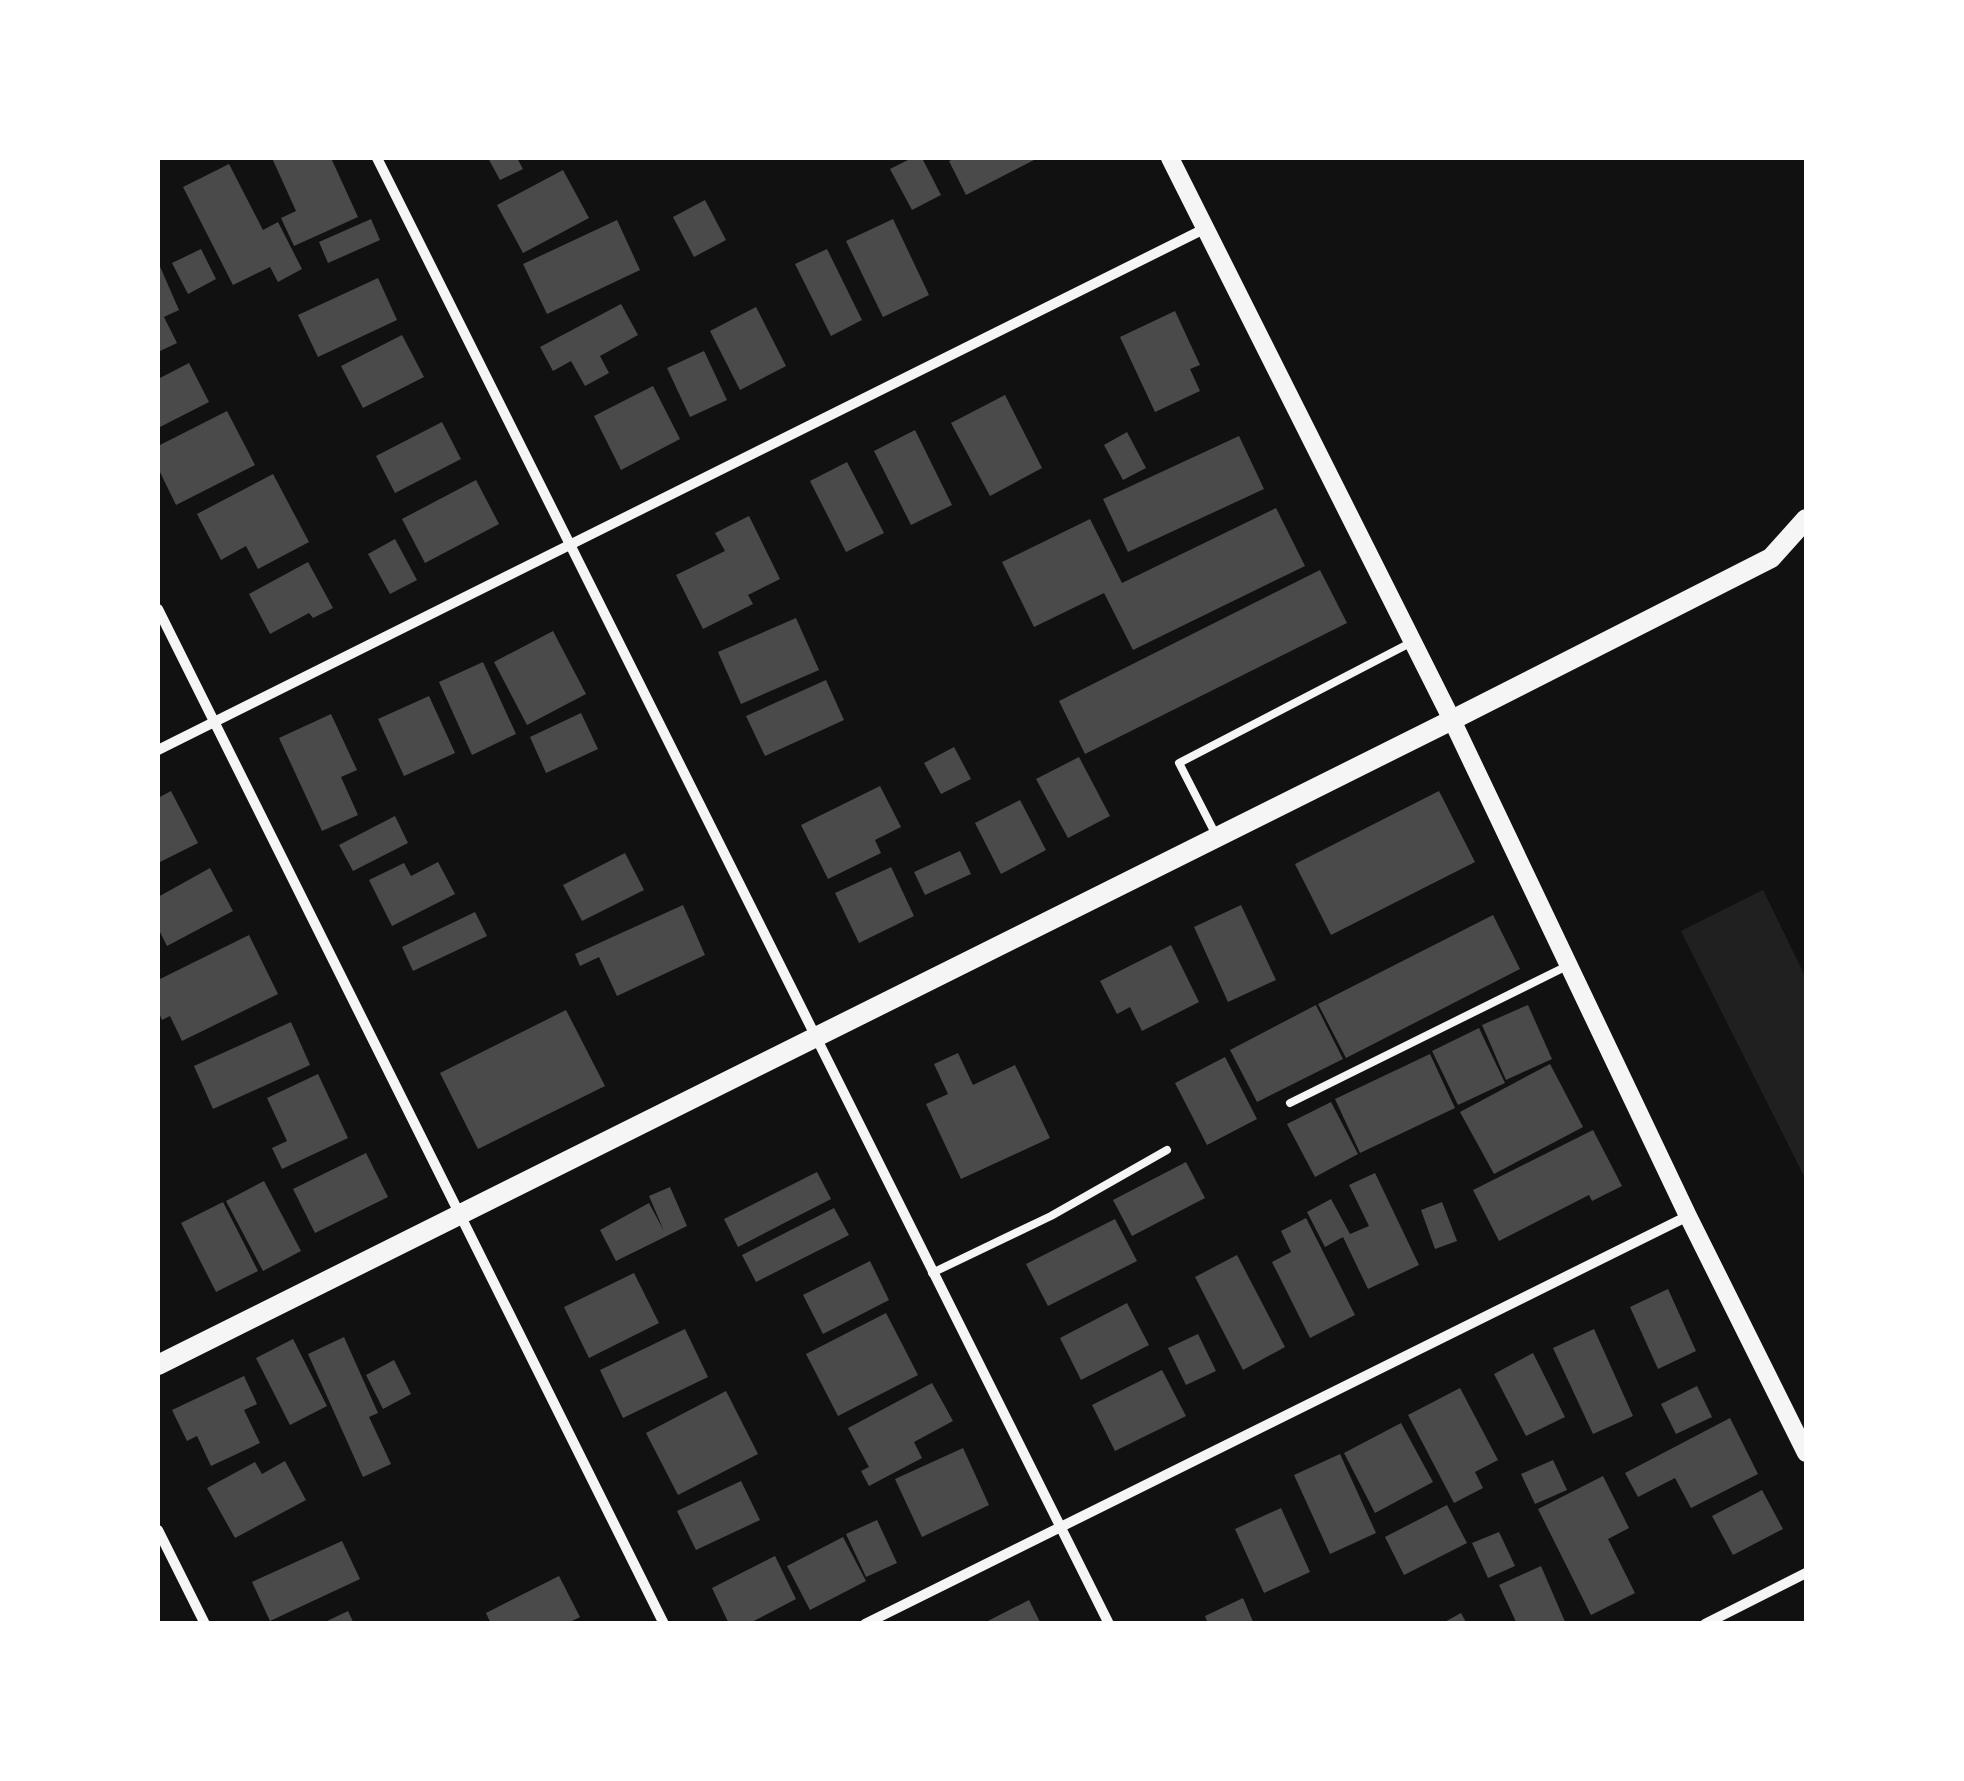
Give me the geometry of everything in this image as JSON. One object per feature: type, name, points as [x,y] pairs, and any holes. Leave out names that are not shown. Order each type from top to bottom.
[{"type":"main road","points":[[158,1365],[1771,558],[1806,519]]},
{"type":"street","points":[[378,158],[1109,1624]]},
{"type":"street","points":[[1170,158],[1452,720],[1688,1216],[1806,1453]]},
{"type":"street","points":[[158,750],[1206,228]]},
{"type":"street","points":[[158,609],[664,1624]]},
{"type":"street","points":[[865,1624],[1688,1216]]},
{"type":"street","points":[[158,1530],[204,1624]]},
{"type":"street","points":[[1705,1624],[1806,1573]]},
{"type":"lane","points":[[1217,837],[1179,764],[1412,642]]},
{"type":"lane","points":[[1290,1103],[1568,965]]},
{"type":"lane","points":[[932,1273],[1050,1216],[1167,1150]]},
{"type":"shaded area","points":[[1763,890],[1806,978],[1806,1180],[1681,931]]},
{"type":"building","points":[[272,158],[331,158],[358,217],[294,246],[281,218],[296,211]]},
{"type":"building","points":[[488,158],[517,158],[523,169],[500,180]]},
{"type":"building","points":[[912,158],[922,158],[941,195],[912,210],[890,169]]},
{"type":"building","points":[[1038,158],[966,195],[949,161]]},
{"type":"building","points":[[229,164],[263,230],[278,222],[302,269],[278,282],[270,267],[233,285],[183,187]]},
{"type":"building","points":[[563,170],[589,218],[523,253],[497,205]]},
{"type":"building","points":[[705,200],[726,240],[694,257],[673,217]]},
{"type":"building","points":[[371,219],[380,240],[328,263],[319,242]]},
{"type":"building","points":[[893,219],[929,295],[883,317],[846,241]]},
{"type":"building","points":[[617,220],[640,270],[547,314],[523,264]]},
{"type":"building","points":[[201,249],[216,279],[188,294],[172,263]]},
{"type":"building","points":[[827,249],[862,320],[831,336],[795,264]]},
{"type":"building","points":[[158,262],[179,310],[164,317],[177,343],[158,352]]},
{"type":"building","points":[[378,278],[397,320],[318,357],[298,315]]},
{"type":"building","points":[[621,304],[638,335],[600,356],[609,373],[585,386],[571,361],[553,371],[540,347]]},
{"type":"building","points":[[756,307],[786,366],[740,390],[710,331]]},
{"type":"building","points":[[1175,311],[1200,365],[1190,369],[1200,391],[1155,412],[1120,337]]},
{"type":"building","points":[[402,335],[424,377],[363,408],[341,366]]},
{"type":"building","points":[[704,351],[727,400],[690,417],[667,368]]},
{"type":"building","points":[[189,363],[209,402],[158,428],[158,379]]},
{"type":"building","points":[[653,386],[680,439],[621,470],[594,416]]},
{"type":"building","points":[[1005,395],[1042,468],[990,496],[951,423]]},
{"type":"building","points":[[227,411],[255,465],[176,505],[158,468],[158,446]]},
{"type":"building","points":[[442,422],[461,459],[395,493],[376,456]]},
{"type":"building","points":[[915,430],[952,505],[911,525],[874,451]]},
{"type":"building","points":[[1127,432],[1146,468],[1123,480],[1104,445]]},
{"type":"building","points":[[1239,436],[1264,489],[1128,552],[1103,499]]},
{"type":"building","points":[[847,462],[884,533],[846,552],[810,481]]},
{"type":"building","points":[[273,474],[309,542],[258,569],[246,546],[221,560],[197,514]]},
{"type":"building","points":[[476,480],[499,524],[425,563],[402,519]]},
{"type":"building","points":[[1276,508],[1305,566],[1133,650],[1104,593],[1034,627],[1002,562],[1090,519],[1122,583]]},
{"type":"building","points":[[749,516],[780,579],[748,595],[753,604],[703,629],[676,575],[725,551],[715,533]]},
{"type":"building","points":[[395,539],[417,580],[390,594],[368,554]]},
{"type":"building","points":[[308,562],[333,608],[313,618],[309,613],[270,634],[249,594]]},
{"type":"building","points":[[1320,570],[1347,623],[1085,754],[1059,701]]},
{"type":"building","points":[[796,618],[819,670],[741,704],[718,652]]},
{"type":"building","points":[[553,631],[586,694],[527,725],[494,662]]},
{"type":"building","points":[[483,662],[516,734],[472,755],[439,682]]},
{"type":"building","points":[[826,680],[844,720],[765,756],[746,716]]},
{"type":"building","points":[[429,696],[455,753],[404,776],[378,719]]},
{"type":"building","points":[[581,713],[598,749],[546,773],[530,737]]},
{"type":"building","points":[[331,714],[357,770],[341,777],[358,815],[322,831],[279,738]]},
{"type":"building","points":[[954,747],[971,779],[941,794],[924,763]]},
{"type":"building","points":[[1079,757],[1110,816],[1068,838],[1036,779]]},
{"type":"building","points":[[880,786],[901,827],[875,840],[881,853],[828,879],[801,825]]},
{"type":"building","points":[[171,791],[198,843],[158,863],[158,798]]},
{"type":"building","points":[[1439,791],[1475,862],[1331,935],[1295,864]]},
{"type":"building","points":[[1020,800],[1046,850],[1001,874],[975,823]]},
{"type":"building","points":[[395,816],[408,843],[353,871],[339,845]]},
{"type":"building","points":[[960,851],[971,874],[925,895],[914,872]]},
{"type":"building","points":[[625,853],[644,890],[582,921],[563,885]]},
{"type":"building","points":[[438,862],[455,894],[392,926],[369,880],[404,863],[411,876]]},
{"type":"building","points":[[891,867],[914,916],[859,943],[835,893]]},
{"type":"building","points":[[210,868],[233,911],[167,946],[158,928],[158,897]]},
{"type":"building","points":[[683,905],[705,955],[617,996],[599,957],[580,966],[575,954]]},
{"type":"building","points":[[1241,905],[1276,980],[1228,1002],[1194,927]]},
{"type":"building","points":[[475,912],[487,936],[413,971],[402,947]]},
{"type":"building","points":[[1493,915],[1520,969],[1346,1058],[1318,1004]]},
{"type":"building","points":[[249,935],[278,994],[182,1041],[170,1016],[162,1020],[158,1011],[158,980]]},
{"type":"building","points":[[1171,945],[1199,1002],[1142,1031],[1130,1007],[1117,1014],[1100,981]]},
{"type":"building","points":[[1316,1005],[1343,1059],[1257,1102],[1230,1050]]},
{"type":"building","points":[[1528,1005],[1552,1059],[1506,1080],[1482,1025]]},
{"type":"building","points":[[566,1010],[605,1086],[478,1149],[440,1073]]},
{"type":"building","points":[[291,1022],[310,1065],[213,1109],[194,1066]]},
{"type":"building","points":[[1479,1028],[1505,1083],[1458,1105],[1432,1051]]},
{"type":"building","points":[[958,1053],[973,1085],[1015,1065],[1050,1138],[961,1179],[926,1104],[948,1094],[934,1064]]},
{"type":"building","points":[[1430,1054],[1455,1108],[1360,1153],[1335,1099]]},
{"type":"building","points":[[1225,1057],[1257,1119],[1207,1145],[1175,1083]]},
{"type":"building","points":[[1550,1064],[1583,1127],[1494,1174],[1460,1112]]},
{"type":"building","points":[[318,1074],[348,1138],[282,1169],[272,1148],[287,1141],[267,1098]]},
{"type":"building","points":[[1331,1102],[1358,1154],[1315,1177],[1287,1124]]},
{"type":"building","points":[[1593,1130],[1622,1186],[1592,1201],[1589,1195],[1499,1241],[1473,1190]]},
{"type":"building","points":[[366,1153],[388,1197],[315,1233],[293,1189]]},
{"type":"building","points":[[1186,1162],[1205,1198],[1132,1236],[1113,1200]]},
{"type":"building","points":[[817,1172],[831,1199],[738,1247],[724,1219]]},
{"type":"building","points":[[1375,1173],[1419,1265],[1368,1289],[1343,1237],[1325,1247],[1307,1212],[1331,1199],[1350,1234],[1369,1226],[1349,1185]]},
{"type":"building","points":[[264,1181],[301,1251],[263,1271],[226,1201]]},
{"type":"building","points":[[670,1187],[687,1226],[616,1261],[600,1230],[649,1203],[664,1231],[649,1196]]},
{"type":"building","points":[[223,1202],[258,1271],[216,1292],[181,1223]]},
{"type":"building","points":[[1442,1202],[1457,1241],[1435,1249],[1421,1210]]},
{"type":"building","points":[[834,1208],[849,1235],[756,1282],[742,1255]]},
{"type":"building","points":[[1306,1218],[1355,1315],[1310,1338],[1272,1262],[1291,1252],[1281,1231]]},
{"type":"building","points":[[1115,1219],[1137,1261],[1048,1306],[1026,1264]]},
{"type":"building","points":[[1237,1255],[1285,1347],[1243,1370],[1195,1277]]},
{"type":"building","points":[[870,1261],[889,1300],[823,1334],[803,1295]]},
{"type":"building","points":[[634,1273],[659,1323],[589,1358],[564,1307]]},
{"type":"building","points":[[1668,1289],[1696,1351],[1658,1369],[1630,1307]]},
{"type":"building","points":[[1127,1303],[1149,1345],[1081,1380],[1060,1338]]},
{"type":"building","points":[[886,1313],[918,1375],[838,1416],[806,1354]]},
{"type":"building","points":[[685,1329],[708,1377],[623,1418],[600,1370]]},
{"type":"building","points":[[1594,1329],[1633,1416],[1593,1434],[1553,1348]]},
{"type":"building","points":[[1198,1334],[1216,1371],[1186,1385],[1168,1348]]},
{"type":"building","points":[[344,1337],[378,1413],[369,1417],[391,1464],[363,1477],[308,1354]]},
{"type":"building","points":[[293,1339],[327,1406],[290,1425],[256,1358]]},
{"type":"building","points":[[1533,1353],[1565,1417],[1526,1436],[1494,1374]]},
{"type":"building","points":[[394,1360],[411,1394],[383,1409],[366,1375]]},
{"type":"building","points":[[1162,1370],[1186,1416],[1115,1451],[1092,1405]]},
{"type":"building","points":[[244,1376],[257,1404],[244,1410],[260,1443],[211,1466],[197,1436],[187,1441],[172,1410]]},
{"type":"building","points":[[932,1383],[953,1421],[914,1442],[922,1458],[869,1486],[861,1471],[869,1467],[848,1428]]},
{"type":"building","points":[[1697,1386],[1712,1417],[1676,1434],[1661,1404]]},
{"type":"building","points":[[1460,1388],[1498,1460],[1475,1472],[1483,1488],[1454,1503],[1408,1415]]},
{"type":"building","points":[[726,1391],[758,1454],[678,1495],[646,1433]]},
{"type":"building","points":[[1730,1418],[1758,1474],[1691,1508],[1675,1478],[1638,1497],[1625,1473]]},
{"type":"building","points":[[1401,1423],[1433,1482],[1375,1513],[1344,1453]]},
{"type":"building","points":[[963,1448],[989,1505],[922,1537],[895,1479]]},
{"type":"building","points":[[1340,1454],[1376,1533],[1330,1554],[1294,1475]]},
{"type":"building","points":[[1553,1460],[1567,1490],[1535,1504],[1521,1474]]},
{"type":"building","points":[[285,1461],[306,1500],[235,1538],[207,1488],[255,1462],[262,1474]]},
{"type":"building","points":[[1603,1476],[1629,1528],[1608,1539],[1635,1593],[1591,1615],[1538,1509]]},
{"type":"building","points":[[741,1481],[760,1520],[696,1550],[677,1511]]},
{"type":"building","points":[[1762,1490],[1783,1529],[1733,1555],[1712,1516]]},
{"type":"building","points":[[1447,1505],[1467,1543],[1404,1575],[1385,1537]]},
{"type":"building","points":[[1281,1508],[1310,1572],[1264,1593],[1235,1529]]},
{"type":"building","points":[[877,1520],[897,1563],[866,1577],[846,1534]]},
{"type":"building","points":[[1499,1532],[1515,1566],[1488,1578],[1472,1543]]},
{"type":"building","points":[[843,1537],[866,1581],[810,1610],[787,1566]]},
{"type":"building","points":[[342,1541],[360,1579],[270,1621],[252,1582]]},
{"type":"building","points":[[775,1556],[796,1599],[748,1624],[729,1624],[712,1588]]},
{"type":"building","points":[[1541,1566],[1566,1624],[1517,1624],[1499,1585]]},
{"type":"building","points":[[559,1576],[580,1617],[566,1624],[491,1624],[486,1613]]},
{"type":"building","points":[[1243,1598],[1254,1624],[1208,1624],[1205,1616]]},
{"type":"building","points":[[1029,1600],[1041,1624],[982,1624]]},
{"type":"building","points":[[348,1611],[354,1624],[321,1624]]},
{"type":"building","points":[[1461,1613],[1467,1624],[1441,1624]]}]
